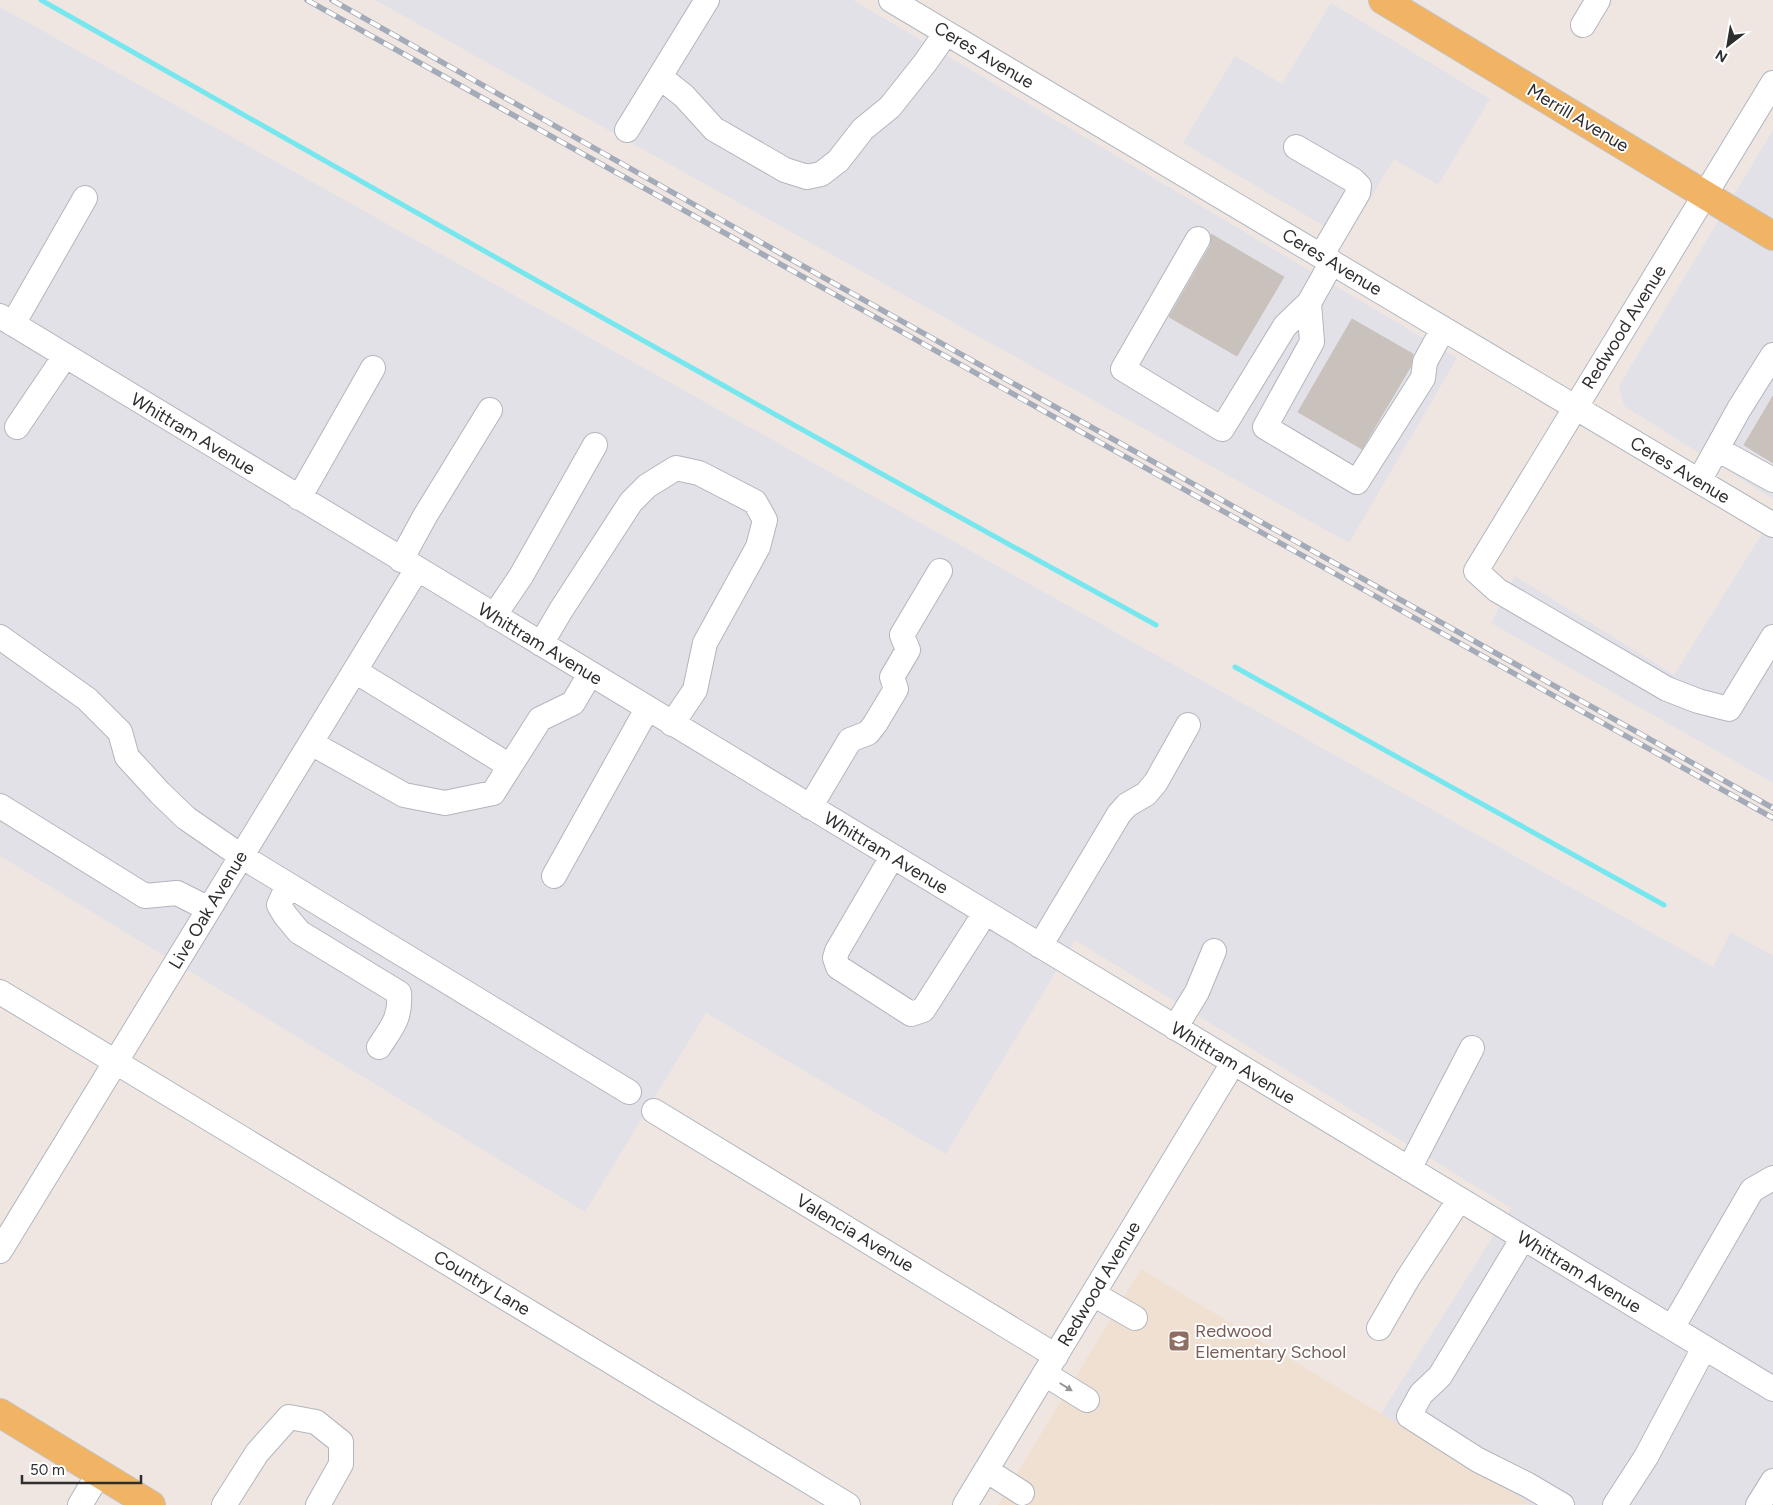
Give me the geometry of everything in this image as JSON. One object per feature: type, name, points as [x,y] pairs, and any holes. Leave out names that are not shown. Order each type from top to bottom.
[{"type":"main road","name":"Merrill Avenue","points":[[1384,0],[1773,236]]},
{"type":"main road","points":[[0,1413],[151,1505]]},
{"type":"street","points":[[627,130],[707,0]]},
{"type":"street","name":"Ceres Avenue","points":[[891,0],[1773,525]]},
{"type":"street","points":[[1583,25],[1598,0]]},
{"type":"street","points":[[660,77],[684,96],[714,129],[785,170],[807,177],[821,174],[838,161],[863,128],[890,107],[946,33]]},
{"type":"street","name":"Redwood Avenue","points":[[1773,83],[1476,570],[1498,590],[1666,689],[1698,701],[1729,709],[1773,637]]},
{"type":"street","points":[[1198,239],[1122,369],[1222,429],[1285,326],[1309,303],[1326,259],[1358,193],[1359,186],[1353,180],[1296,147]]},
{"type":"street","points":[[7,320],[85,198]]},
{"type":"street","points":[[1309,303],[1312,342],[1265,427],[1357,482],[1423,378],[1424,362],[1443,329]]},
{"type":"street","name":"Whittram Avenue","points":[[7,320],[298,498],[1773,1389]]},
{"type":"street","points":[[1699,481],[1739,409],[1773,355]]},
{"type":"street","points":[[17,427],[65,356]]},
{"type":"street","points":[[298,498],[373,368]]},
{"type":"street","name":"Live Oak Avenue","points":[[0,1251],[355,670],[409,565],[425,516],[490,410]]},
{"type":"street","points":[[494,616],[521,576],[595,445]]},
{"type":"street","points":[[1717,449],[1773,480]]},
{"type":"street","points":[[540,644],[631,502],[647,486],[676,468],[698,473],[755,502],[765,520],[758,547],[705,642],[694,690],[672,724]]},
{"type":"street","points":[[810,807],[850,740],[868,733],[876,724],[896,688],[892,677],[908,650],[902,635],[940,571]]},
{"type":"street","points":[[0,637],[88,699],[120,732],[128,757],[160,793],[186,818],[241,856],[629,1092]]},
{"type":"street","points":[[355,670],[510,766]]},
{"type":"street","points":[[311,743],[404,795],[444,803],[493,793],[540,719],[573,703],[590,674]]},
{"type":"street","points":[[554,876],[647,709]]},
{"type":"street","points":[[1040,946],[1119,814],[1127,805],[1146,794],[1156,782],[1188,725]]},
{"type":"street","points":[[0,806],[145,896],[177,893],[209,909]]},
{"type":"street","points":[[892,857],[837,951],[835,958],[838,967],[896,1005],[911,1014],[923,1010],[985,913]]},
{"type":"street","points":[[288,885],[280,905],[285,915],[299,932],[399,993],[400,1008],[396,1019],[379,1047]]},
{"type":"street","points":[[1175,1028],[1197,992],[1214,951]]},
{"type":"street","points":[[0,992],[116,1060]]},
{"type":"street","points":[[1409,1169],[1472,1048]]},
{"type":"street","name":"Country Lane","points":[[116,1060],[848,1505]]},
{"type":"street","name":"Redwood Avenue","points":[[965,1505],[1233,1063]]},
{"type":"street","name":"Valencia Avenue","points":[[654,1111],[1050,1365],[1086,1400]]},
{"type":"street","points":[[1672,1328],[1752,1190],[1773,1161]]},
{"type":"street","points":[[1752,1190],[1773,1178]]},
{"type":"street","points":[[1379,1328],[1408,1278],[1459,1200]]},
{"type":"street","points":[[1523,1238],[1440,1376],[1421,1394],[1409,1416],[1478,1460],[1528,1485],[1562,1505]]},
{"type":"street","points":[[1094,1294],[1135,1318]]},
{"type":"street","points":[[1615,1505],[1646,1457],[1704,1348]]},
{"type":"street","points":[[224,1505],[258,1453],[289,1417],[316,1422],[342,1442],[341,1464],[318,1505]]},
{"type":"street","points":[[986,1470],[1022,1493]]},
{"type":"street","points":[[80,1505],[98,1473]]},
{"type":"street","points":[[1758,1505],[1773,1480]]},
{"type":"shaded area","points":[[375,0],[853,0],[1457,358],[1349,543]]},
{"type":"shaded area","points":[[1331,3],[1490,99],[1438,185],[1394,159],[1346,239],[1183,143],[1235,56],[1282,84]]},
{"type":"shaded area","points":[[0,7],[1713,967],[1731,932],[1773,956],[1773,1505],[1530,1505],[1381,1414],[1511,1208],[1075,940],[946,1154],[706,1013],[585,1212],[0,856]]},
{"type":"shaded area","points":[[1773,130],[1773,499],[1624,406],[1619,386]]},
{"type":"shaded area","points":[[1773,516],[1773,783],[1491,623],[1515,576],[1674,675]]},
{"type":"shaded area","name":"Redwood Elementary School","points":[[1141,1269],[1531,1504],[998,1505]]},
{"type":"building","points":[[1211,234],[1284,277],[1237,356],[1169,317],[1210,246]]},
{"type":"building","points":[[1352,319],[1413,354],[1411,366],[1362,449],[1298,412]]},
{"type":"building","points":[[1773,396],[1773,463],[1744,445]]},
{"type":"waterway","points":[[41,0],[737,393],[1156,625]]},
{"type":"waterway","points":[[1235,667],[1664,905]]},
{"type":"railway","points":[[307,0],[1773,818]]},
{"type":"railway","points":[[332,0],[778,252],[1773,808]]},
{"type":"place","name":"Redwood Elementary School","points":[[1179,1341]]}]
